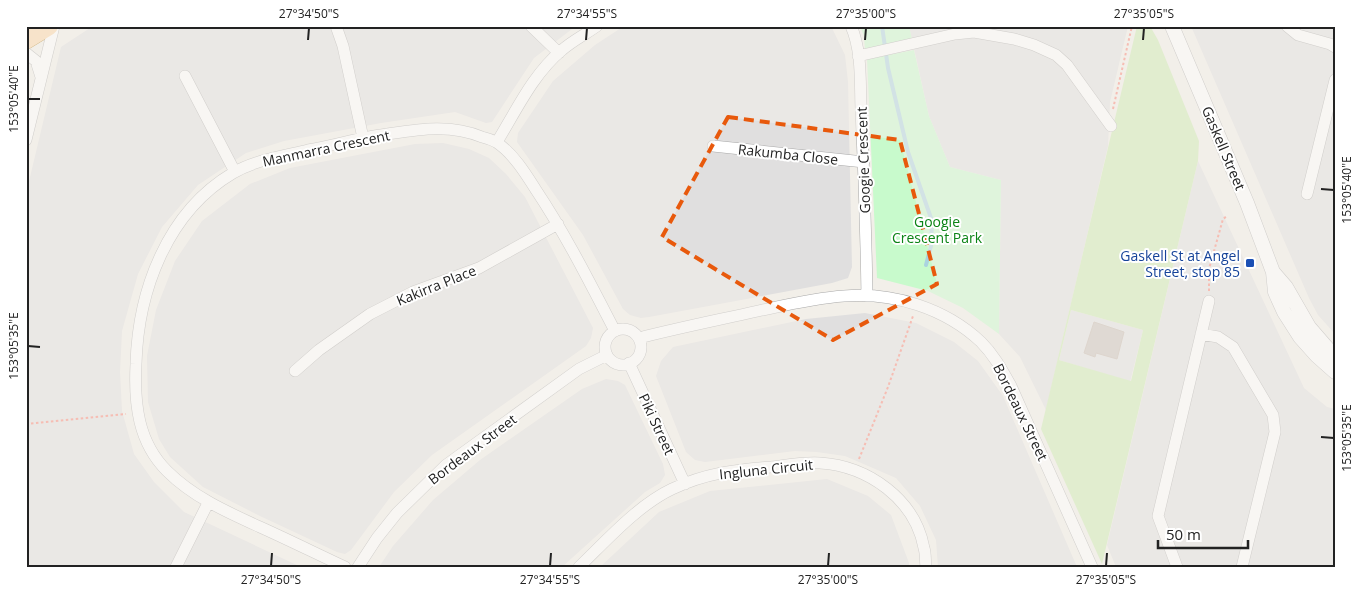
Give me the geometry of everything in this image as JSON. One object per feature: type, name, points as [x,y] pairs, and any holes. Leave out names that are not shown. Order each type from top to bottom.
[{"type":"main road","points":[[26,40],[49,26]]},
{"type":"street","points":[[26,140],[41,77],[47,61],[54,26]]},
{"type":"street","points":[[336,26],[343,46],[363,138]]},
{"type":"street","points":[[531,26],[558,54]]},
{"type":"street","points":[[497,142],[528,91],[546,66],[558,54],[597,26]]},
{"type":"street","name":"Googie Crescent","points":[[852,26],[858,56],[864,162],[867,296]]},
{"type":"street","name":"Gaskell Street","points":[[1172,26],[1247,203],[1273,272],[1275,292],[1284,312],[1300,337],[1335,372]]},
{"type":"street","points":[[1287,26],[1298,35],[1335,47]]},
{"type":"street","points":[[858,56],[974,29],[1034,44],[1056,55],[1067,64],[1111,126]]},
{"type":"street","points":[[26,53],[36,61],[41,77]]},
{"type":"street","points":[[185,76],[235,172]]},
{"type":"street","points":[[1307,194],[1335,80]]},
{"type":"street","name":"Manmarra Crescent","points":[[345,567],[208,503],[168,471],[152,453],[141,429],[136,396],[136,344],[147,290],[160,256],[176,228],[196,202],[235,172],[280,157],[363,138],[426,128],[452,128],[476,134],[497,142],[526,174],[558,224],[615,331]]},
{"type":"street","name":"Rakumba Close","points":[[713,146],[864,162]]},
{"type":"street","name":"Kakirra Place","points":[[295,371],[319,350],[370,314],[413,292],[479,268],[558,224]]},
{"type":"street","name":"Gaskell Street","points":[[1273,272],[1286,287],[1309,327],[1335,357]]},
{"type":"street","name":"Bordeaux Street","points":[[639,338],[814,299],[845,295],[897,298],[942,315],[962,327],[982,343],[997,361],[1011,386],[1092,567]]},
{"type":"street","points":[[1177,567],[1158,516],[1209,301]]},
{"type":"street","points":[[626,329],[639,338],[641,350],[635,360],[629,364],[624,365],[614,362],[607,355],[607,339],[615,331],[626,329]]},
{"type":"street","points":[[1201,334],[1218,337],[1233,347],[1273,415],[1275,432],[1242,567]]},
{"type":"street","name":"Bordeaux Street","points":[[358,567],[377,538],[397,513],[446,465],[579,369],[607,355]]},
{"type":"street","name":"Piki Street","points":[[629,364],[685,484]]},
{"type":"street","name":"Ingluna Circuit","points":[[579,567],[632,516],[670,490],[700,478],[728,470],[818,463],[838,465],[854,470],[891,491],[904,504],[916,523],[924,547],[926,567]]},
{"type":"street","points":[[176,567],[208,503]]},
{"type":"path","points":[[1111,126],[1113,108],[1132,26]]},
{"type":"path","points":[[1209,301],[1209,269],[1222,219],[1227,216]]},
{"type":"path","points":[[854,470],[888,387],[917,304]]},
{"type":"path","points":[[26,424],[138,413]]},
{"type":"highlighted area","points":[[728,117],[900,140],[937,284],[833,340],[662,237]]},
{"type":"shaded area","points":[[93,26],[576,26],[534,58],[492,122],[486,123],[455,112],[381,123],[284,141],[246,153],[198,185],[162,227],[138,274],[122,331],[120,372],[122,411],[134,454],[154,482],[184,512],[301,567],[26,567],[26,194],[61,47]]},
{"type":"shaded area","points":[[624,26],[831,26],[845,55],[848,82],[852,267],[848,278],[832,283],[649,317],[641,318],[630,315],[623,309],[583,235],[517,142],[518,133],[553,81],[595,45]]},
{"type":"shaded area","points":[[909,26],[1128,26],[1110,102],[1108,146],[1046,410],[1020,357],[999,334],[1001,180],[950,167],[929,116]]},
{"type":"shaded area","points":[[1191,26],[1335,26],[1335,334],[1318,315],[1309,298]]},
{"type":"shaded area","points":[[443,143],[469,149],[489,158],[506,174],[525,197],[593,328],[591,338],[586,346],[432,455],[394,492],[351,550],[345,554],[260,516],[203,487],[170,457],[159,439],[148,402],[147,356],[156,310],[175,261],[202,221],[250,184],[290,168],[415,144]]},
{"type":"shaded area","points":[[1198,161],[1304,388],[1327,407],[1335,409],[1335,567],[1116,567],[1107,545]]},
{"type":"shaded area","points":[[1071,310],[1143,330],[1130,382],[1059,360]]},
{"type":"shaded area","points":[[865,313],[916,323],[954,342],[978,361],[1003,396],[1077,567],[938,567],[936,540],[920,506],[896,478],[845,456],[795,451],[705,462],[695,460],[686,452],[656,376],[661,361],[673,347],[806,319]]},
{"type":"shaded area","points":[[606,379],[618,381],[625,385],[663,464],[665,475],[660,483],[645,492],[562,567],[379,567],[393,546],[433,500],[480,460],[582,389]]},
{"type":"shaded area","points":[[827,479],[868,496],[891,515],[909,567],[600,567],[659,512],[710,491]]},
{"type":"green space","points":[[860,26],[909,26],[912,39],[865,51],[864,36]]},
{"type":"green space","points":[[1137,26],[1150,26],[1158,40],[1199,141],[1198,161],[1102,564],[1041,429]],"holes":[[[1071,310],[1143,330],[1131,381],[1059,360]]]},
{"type":"green space","name":"Googie Crescent Park","points":[[914,50],[929,116],[950,167],[1001,180],[999,334],[963,308],[928,291],[877,278],[867,59]]},
{"type":"building","points":[[1094,322],[1124,332],[1117,359],[1096,353],[1095,357],[1084,353]]},
{"type":"waterway","points":[[882,26],[888,68],[908,152],[932,221],[931,246],[926,265]]},
{"type":"place","name":"Gaskell St at Angel Street, stop 85","points":[[1250,263]]}]
